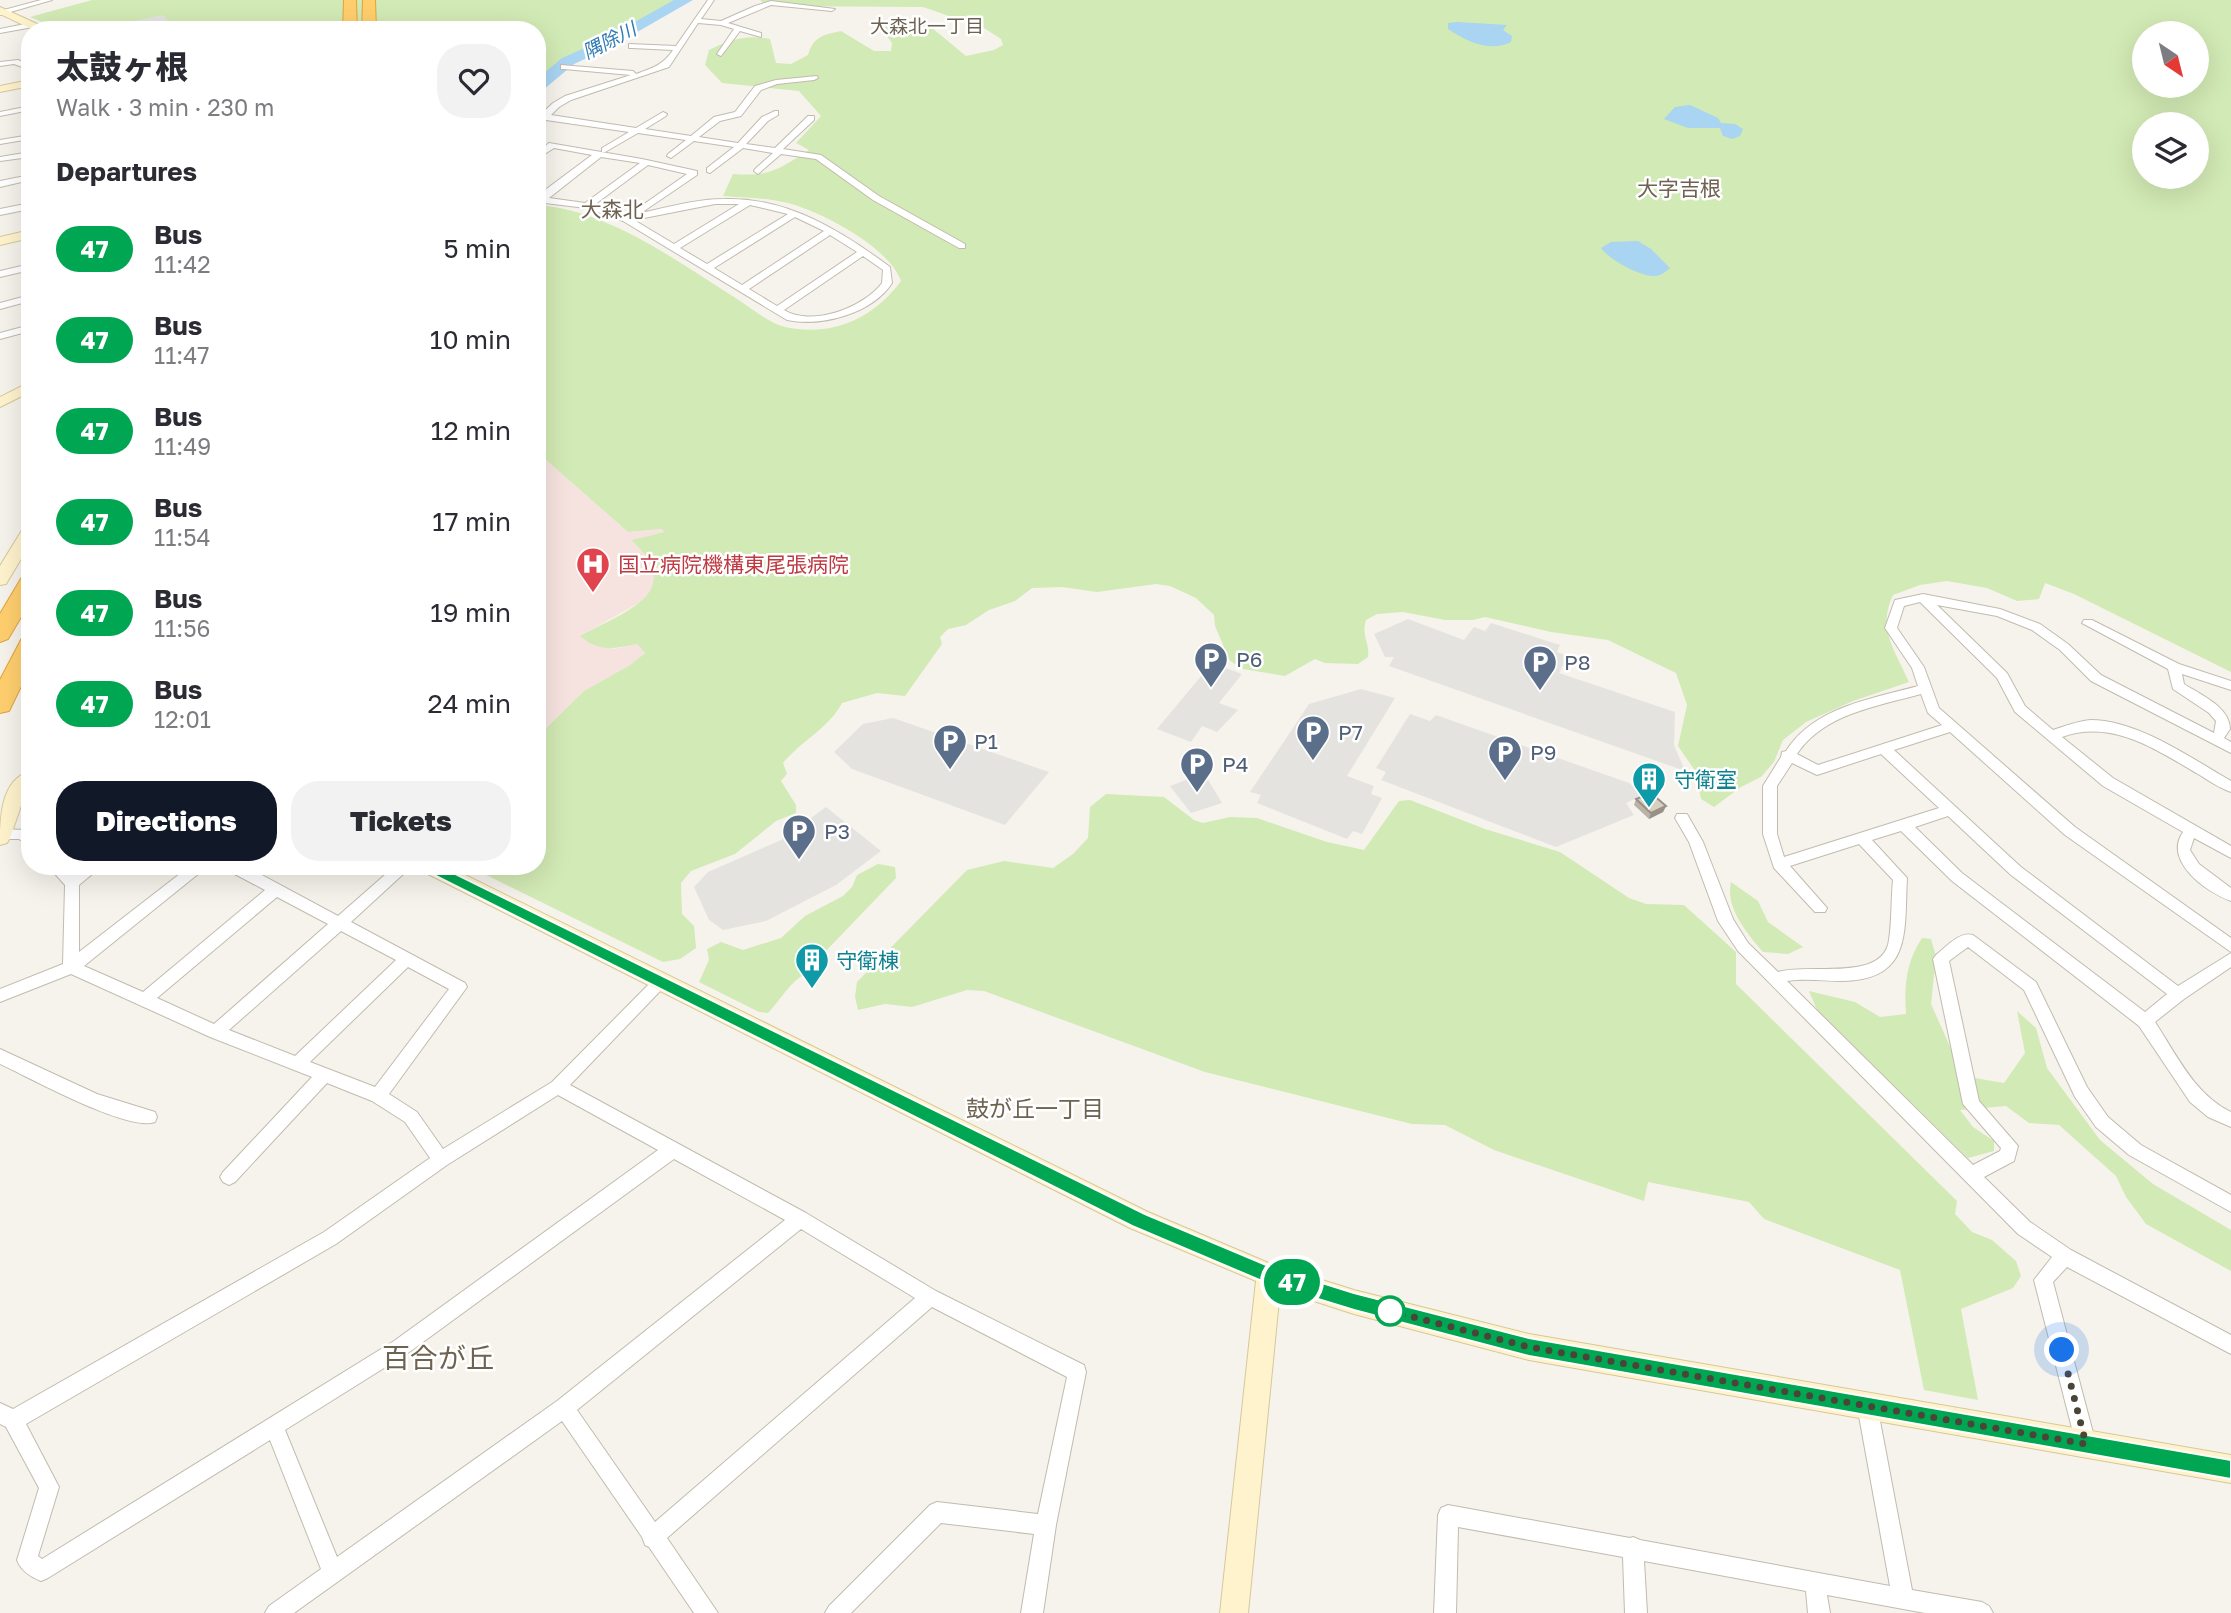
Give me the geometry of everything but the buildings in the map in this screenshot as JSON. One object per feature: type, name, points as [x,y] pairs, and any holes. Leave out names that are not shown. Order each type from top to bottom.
[{"type":"highway","points":[[350,21],[351,0]]},
{"type":"highway","points":[[369,0],[369,21]]},
{"type":"highway","points":[[0,634],[21,598]]},
{"type":"highway","points":[[0,705],[21,662]]},
{"type":"main road","points":[[1,12],[21,21]]},
{"type":"main road","points":[[0,89],[21,85]]},
{"type":"main road","points":[[0,241],[21,236]]},
{"type":"main road","points":[[0,580],[21,545]]},
{"type":"main road","points":[[1,836],[21,788]]},
{"type":"main road","points":[[447,875],[1139,1220],[1269,1275],[1354,1302],[1529,1347],[2231,1469]]},
{"type":"main road","points":[[1234,1613],[1269,1275]]},
{"type":"street","points":[[1,12],[49,0]]},
{"type":"street","points":[[546,114],[568,98],[643,75],[666,65],[711,0]]},
{"type":"street","points":[[722,23],[767,4],[787,3],[832,9]]},
{"type":"street","points":[[697,21],[722,23],[758,35]]},
{"type":"street","points":[[0,31],[21,27]]},
{"type":"street","points":[[721,54],[738,29]]},
{"type":"street","points":[[632,46],[679,48]]},
{"type":"street","points":[[0,65],[15,62],[21,64]]},
{"type":"street","points":[[564,67],[643,75]]},
{"type":"street","points":[[671,156],[717,119],[738,114],[758,88],[776,82],[814,78]]},
{"type":"street","points":[[0,114],[21,110]]},
{"type":"street","points":[[710,170],[767,117],[775,113]]},
{"type":"street","points":[[546,194],[602,152],[663,114]]},
{"type":"street","points":[[758,171],[811,118]]},
{"type":"street","points":[[546,120],[741,144],[818,157],[876,198],[962,246]]},
{"type":"street","points":[[0,142],[21,138]]},
{"type":"street","points":[[546,143],[602,152],[694,173],[626,219]]},
{"type":"street","points":[[546,150],[552,145]]},
{"type":"street","points":[[0,159],[21,156]]},
{"type":"street","points":[[587,206],[645,163]]},
{"type":"street","points":[[0,184],[21,179]]},
{"type":"street","points":[[546,200],[587,206],[626,219],[790,318],[810,321],[827,318],[862,303],[884,288],[888,282],[887,269],[830,230],[795,214],[748,202],[725,201],[626,219]]},
{"type":"street","points":[[673,248],[748,202]]},
{"type":"street","points":[[0,212],[21,208]]},
{"type":"street","points":[[707,268],[795,214]]},
{"type":"street","points":[[743,289],[830,230]]},
{"type":"street","points":[[778,310],[864,251]]},
{"type":"street","points":[[0,274],[21,269]]},
{"type":"street","points":[[0,306],[21,300]]},
{"type":"street","points":[[0,336],[21,330]]},
{"type":"street","points":[[0,403],[21,391]]},
{"type":"street","points":[[1923,598],[2002,676],[2020,709],[2108,782],[2231,853]]},
{"type":"street","points":[[2231,748],[2096,678],[2064,646],[2036,627],[2000,613],[1923,598],[1899,603],[1891,628],[1918,667],[1933,710],[2070,831],[2231,946]]},
{"type":"street","points":[[2088,623],[2174,667],[2231,686]]},
{"type":"street","points":[[2174,667],[2178,686],[2224,720],[2223,729],[2216,740]]},
{"type":"street","points":[[1820,908],[1779,864],[1770,834],[1770,786],[1787,755],[1800,739],[1840,713],[1925,688]]},
{"type":"street","points":[[2052,735],[2089,725],[2110,727],[2147,742],[2231,787]]},
{"type":"street","points":[[1787,755],[1818,770],[1952,727]]},
{"type":"street","points":[[1885,750],[2016,871],[2178,994]]},
{"type":"street","points":[[1779,864],[1948,810]]},
{"type":"street","points":[[1682,818],[1696,842],[1726,921],[1743,947],[2024,1228],[2066,1256],[2231,1345]]},
{"type":"street","points":[[1904,825],[1956,877],[2145,1021],[2196,1097],[2214,1112],[2231,1120]]},
{"type":"street","points":[[2192,831],[2183,841],[2182,848],[2189,864],[2231,895]]},
{"type":"street","points":[[1,836],[21,834]]},
{"type":"street","points":[[1775,979],[1786,973],[1848,976],[1865,973],[1890,957],[1895,947],[1900,878],[1862,839]]},
{"type":"street","points":[[64,875],[72,883],[71,967]]},
{"type":"street","points":[[72,883],[83,875]]},
{"type":"street","points":[[0,996],[71,967],[189,875]]},
{"type":"street","points":[[249,875],[459,987],[378,1096]]},
{"type":"street","points":[[216,1032],[395,875]]},
{"type":"street","points":[[144,1000],[276,889]]},
{"type":"street","points":[[1971,1175],[2008,1156],[2010,1146],[1971,1104],[1941,959],[1968,939],[2030,986],[2081,1092],[2102,1122],[2134,1150],[2231,1204]]},
{"type":"street","points":[[296,1065],[407,958]]},
{"type":"street","points":[[2145,1021],[2178,994],[2231,959]]},
{"type":"street","points":[[71,967],[216,1032],[378,1096],[411,1117],[441,1160]]},
{"type":"street","points":[[660,982],[558,1087],[441,1160],[330,1238],[7,1417],[49,1487],[27,1560],[41,1571],[401,1347],[671,1151]]},
{"type":"street","points":[[0,1056],[82,1098],[123,1112],[149,1116]]},
{"type":"street","points":[[229,1177],[323,1076]]},
{"type":"street","points":[[558,1087],[800,1219],[930,1297],[1077,1372],[1046,1525],[1032,1613]]},
{"type":"street","points":[[276,1613],[564,1408],[800,1219]]},
{"type":"street","points":[[2066,1256],[2043,1280],[2086,1444]]},
{"type":"street","points":[[652,1538],[930,1297]]},
{"type":"street","points":[[1867,1405],[1903,1598]]},
{"type":"street","points":[[564,1408],[652,1538],[707,1613]]},
{"type":"street","points":[[274,1426],[333,1574]]},
{"type":"street","points":[[836,1613],[937,1512],[1046,1525]]},
{"type":"street","points":[[1445,1613],[1448,1515],[1982,1613]]},
{"type":"street","points":[[1633,1548],[1636,1613]]},
{"type":"street","points":[[1815,1583],[1819,1613]]},
{"type":"shaded area","points":[[163,15],[168,21],[133,21]]},
{"type":"shaded area","name":"国立病院機構東尾張病院","points":[[546,460],[628,532],[663,529],[664,532],[631,540],[641,550],[656,574],[654,586],[642,601],[580,636],[614,649],[637,644],[645,653],[630,665],[584,691],[546,728]]},
{"type":"shaded area","name":"P8","points":[[1408,619],[1464,640],[1474,627],[1485,631],[1491,623],[1560,645],[1557,652],[1568,656],[1559,673],[1675,712],[1674,745],[1685,771],[1389,666],[1394,657],[1385,657],[1374,634]]},
{"type":"shaded area","name":"P6","points":[[1212,663],[1242,674],[1219,703],[1238,710],[1217,732],[1202,726],[1191,742],[1157,729]]},
{"type":"shaded area","name":"P7","points":[[1361,689],[1395,698],[1347,776],[1374,786],[1371,794],[1382,798],[1362,834],[1353,831],[1347,839],[1257,803],[1261,795],[1250,792],[1309,704]]},
{"type":"shaded area","name":"P9","points":[[1410,714],[1430,721],[1436,715],[1629,783],[1643,795],[1626,803],[1634,815],[1556,847],[1381,780],[1386,772],[1376,768]]},
{"type":"shaded area","name":"P1","points":[[893,718],[1049,772],[1005,825],[852,769],[834,752],[863,724]]},
{"type":"shaded area","name":"P4","points":[[1204,773],[1222,803],[1191,813],[1170,786]]},
{"type":"shaded area","name":"P3","points":[[826,807],[881,851],[836,885],[766,921],[723,930],[709,920],[694,887],[708,872],[781,840]]},
{"type":"green space","points":[[92,0],[687,0],[601,45],[560,62],[562,68],[559,75],[546,84],[546,21],[40,21],[30,17]]},
{"type":"green space","points":[[760,0],[2231,0],[2231,672],[2074,594],[2045,583],[2039,599],[2017,601],[1987,588],[1947,581],[1920,585],[1893,595],[1887,618],[1890,639],[1909,682],[1853,701],[1806,722],[1783,740],[1774,762],[1761,777],[1741,787],[1714,807],[1701,799],[1696,772],[1678,746],[1687,705],[1676,673],[1608,640],[1551,632],[1485,617],[1445,620],[1403,612],[1377,614],[1366,620],[1364,630],[1368,657],[1358,664],[1325,663],[1315,659],[1285,676],[1243,669],[1230,661],[1215,626],[1214,615],[1196,598],[1170,586],[1156,584],[1097,592],[1062,587],[1032,588],[1015,601],[989,610],[966,625],[948,629],[940,637],[942,644],[905,696],[877,693],[842,703],[830,720],[790,755],[783,763],[787,774],[781,781],[796,805],[796,813],[776,821],[735,854],[691,871],[681,883],[682,914],[694,926],[696,948],[680,959],[663,962],[486,875],[546,875],[546,728],[584,691],[630,665],[645,653],[637,644],[607,648],[594,645],[580,636],[643,599],[652,587],[654,574],[647,558],[631,540],[664,532],[662,529],[628,532],[546,460],[546,206],[589,216],[615,226],[665,253],[779,325],[819,329],[850,322],[878,306],[901,281],[885,258],[860,237],[803,208],[774,200],[723,196],[733,174],[765,173],[809,150],[796,143],[821,116],[799,91],[722,83],[705,65],[709,50],[738,39],[770,39],[776,63],[791,64],[808,55],[820,37],[841,31],[874,51],[891,51],[892,43],[881,28],[893,17],[926,23],[966,56],[994,50],[1003,45],[1001,39],[984,28],[923,7],[766,6]]},
{"type":"green space","points":[[1106,794],[1164,797],[1194,820],[1203,823],[1230,817],[1257,818],[1327,842],[1364,850],[1399,801],[1410,800],[1485,829],[1560,852],[1629,898],[1646,904],[1684,905],[1736,952],[1736,984],[1957,1201],[1955,1214],[1972,1232],[1992,1240],[2016,1261],[2021,1276],[2013,1288],[1961,1309],[1978,1400],[1924,1390],[1900,1270],[1764,1219],[1749,1202],[1648,1182],[1644,1201],[1494,1150],[1445,1125],[1412,1124],[1205,1072],[984,991],[967,990],[912,1007],[885,1004],[858,1010],[855,997],[857,982],[967,870],[1004,861],[1053,868],[1073,854],[1088,838],[1090,807]]},
{"type":"green space","points":[[878,864],[895,867],[896,878],[822,955],[818,968],[794,982],[768,1013],[759,1012],[699,982],[709,960],[707,949],[721,942],[743,950],[781,938],[805,916],[843,896],[852,887],[857,875]]},
{"type":"green space","points":[[1731,882],[1758,901],[1768,922],[1803,947],[1788,954],[1763,952],[1734,911]]},
{"type":"green space","points":[[1922,938],[1931,939],[1936,956],[1931,1004],[1963,1076],[2004,1083],[2025,1053],[2017,1011],[2036,1028],[2047,1068],[2100,1140],[2153,1184],[2231,1230],[2231,1271],[2146,1224],[2126,1197],[2116,1176],[2059,1125],[2029,1123],[2006,1106],[1960,1110],[1973,1127],[1994,1141],[1994,1151],[1968,1158],[1817,1010],[1809,991],[1855,1002],[1880,1017],[1906,1014],[1907,974],[1912,956]]},
{"type":"water","points":[[1448,23],[1507,25],[1503,30],[1512,36],[1511,42],[1495,46],[1478,44],[1448,29]]},
{"type":"water","points":[[1690,105],[1718,118],[1721,123],[1735,124],[1743,129],[1740,136],[1732,139],[1723,136],[1720,128],[1688,128],[1664,119],[1675,107]]},
{"type":"water","points":[[1638,241],[1651,249],[1670,268],[1656,276],[1642,274],[1618,262],[1601,248],[1611,242]]},
{"type":"waterway","name":"隅除川","points":[[546,79],[568,61],[606,44],[686,0]]},
{"type":"bus line","name":"47","points":[[447,875],[1139,1220],[1269,1275],[1354,1302],[1529,1347],[2231,1469]]},
{"type":"place","name":"国立病院機構東尾張病院","points":[[593,594]]},
{"type":"place","name":"P6","points":[[1211,689]]},
{"type":"place","name":"P8","points":[[1540,692]]},
{"type":"place","name":"P7","points":[[1313,762]]},
{"type":"place","name":"P1","points":[[950,771]]},
{"type":"place","name":"P9","points":[[1505,782]]},
{"type":"place","name":"P4","points":[[1197,794]]},
{"type":"place","name":"守衛室","points":[[1649,809]]},
{"type":"place","name":"P3","points":[[799,861]]},
{"type":"place","name":"守衛棟","points":[[812,990]]},
{"type":"district","name":"大森北一丁目","points":[[927,25]]},
{"type":"district","name":"大字吉根","points":[[1679,188]]},
{"type":"district","name":"大森北","points":[[612,209]]},
{"type":"district","name":"鼓が丘一丁目","points":[[1035,1108]]},
{"type":"district","name":"百合が丘","points":[[438,1357]]},
{"type":"route","points":[[1390,1311],[1529,1347],[2086,1444],[2062,1350]]}]
